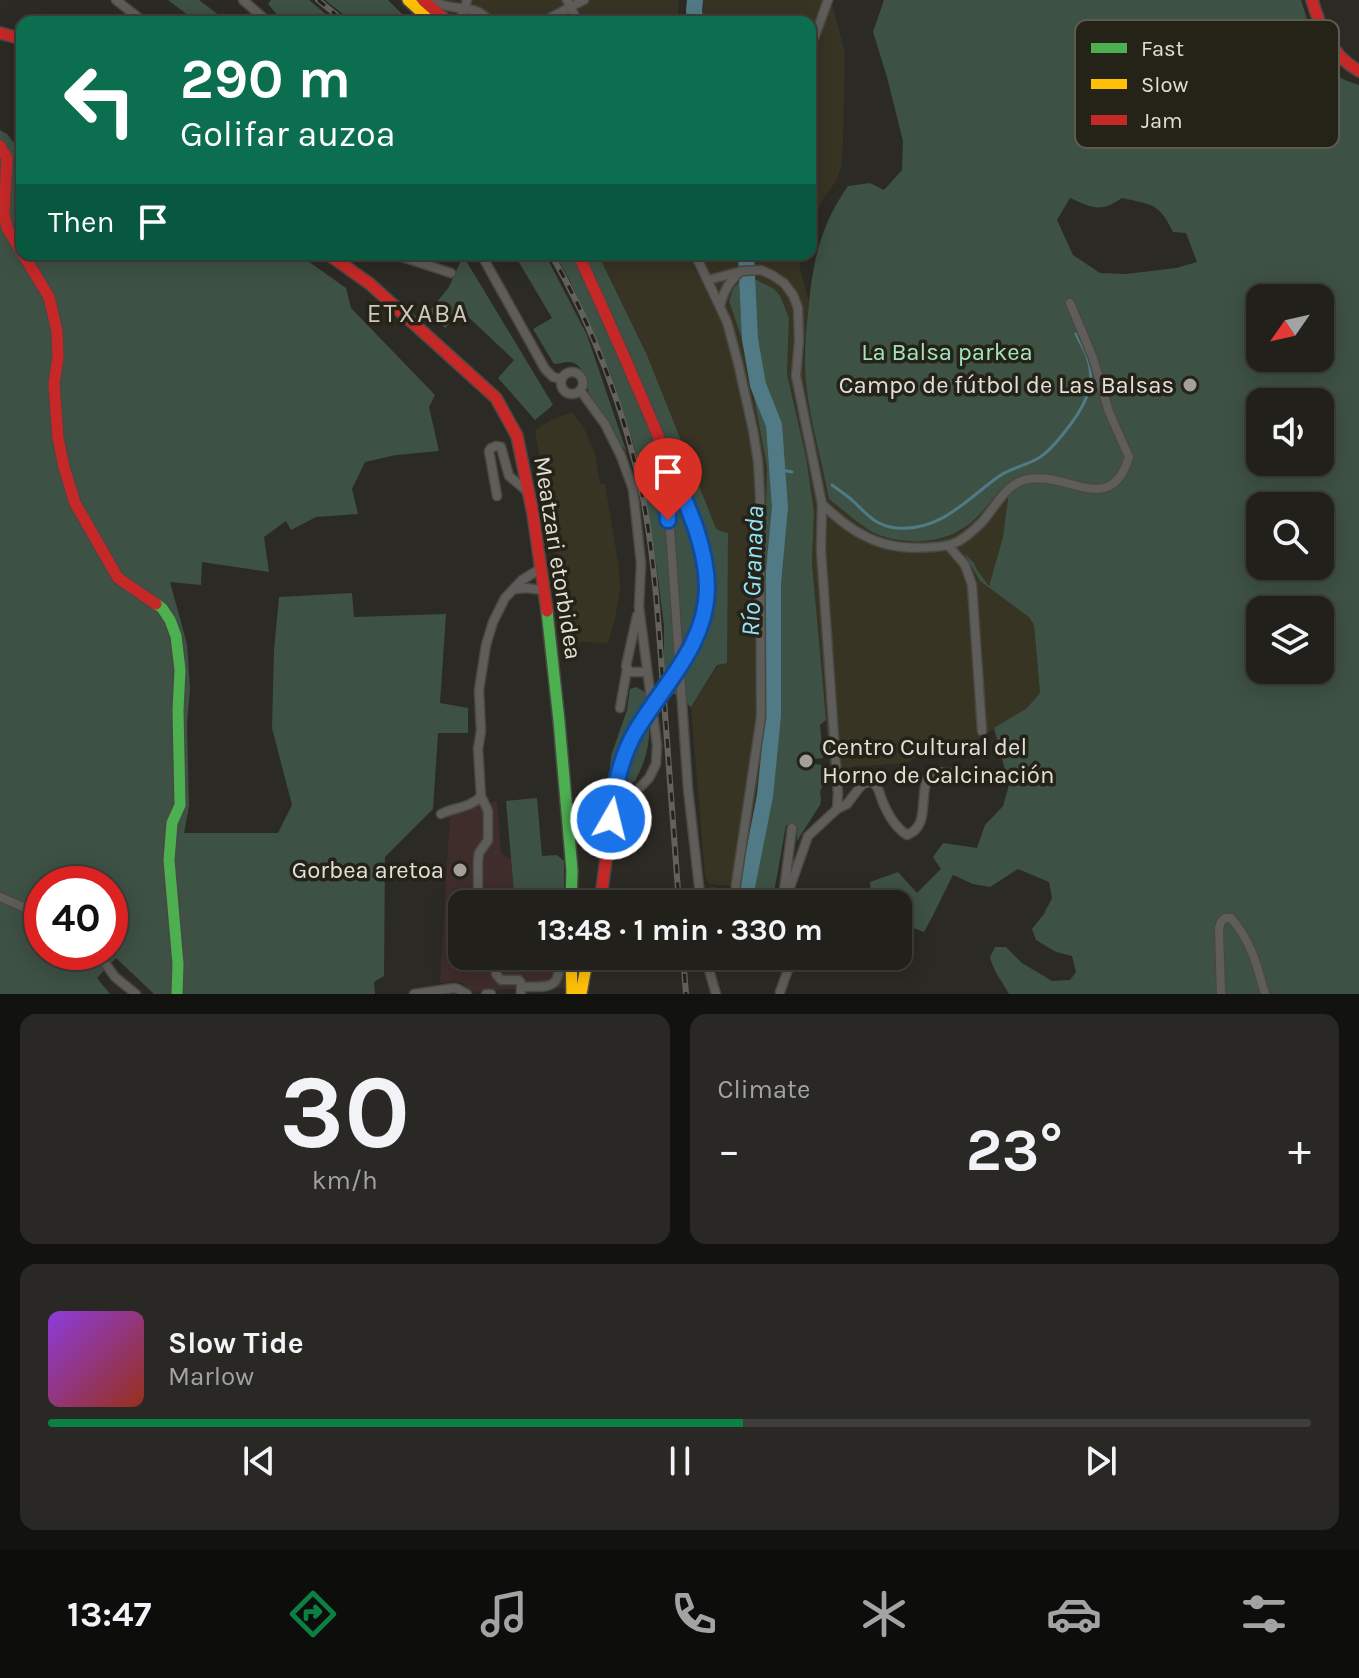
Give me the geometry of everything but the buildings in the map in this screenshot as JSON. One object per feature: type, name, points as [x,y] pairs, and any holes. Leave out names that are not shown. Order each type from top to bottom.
[{"type":"street","points":[[116,0],[136,16]]},
{"type":"street","points":[[243,0],[261,16]]},
{"type":"street","points":[[408,0],[425,16]]},
{"type":"street","points":[[414,0],[432,16]]},
{"type":"street","points":[[423,0],[441,16]]},
{"type":"street","points":[[432,0],[444,7],[465,3],[486,16]]},
{"type":"street","points":[[551,16],[568,4],[584,0]]},
{"type":"street","points":[[816,33],[828,0]]},
{"type":"street","points":[[1312,0],[1319,20]]},
{"type":"street","points":[[1339,57],[1359,71]]},
{"type":"street","points":[[0,146],[7,158],[4,213],[7,228],[16,243]]},
{"type":"street","points":[[26,260],[49,297],[54,317],[58,357],[54,384],[58,438],[75,503],[118,578],[162,608],[176,636],[180,670],[180,805],[172,823],[169,860],[177,950],[177,994]]},
{"type":"street","name":"Meatzari etorbidea","points":[[336,260],[370,284],[496,398],[517,436],[533,514],[559,721],[571,890]]},
{"type":"street","points":[[411,260],[451,273]]},
{"type":"street","points":[[484,260],[545,369],[553,377],[562,379]]},
{"type":"street","points":[[581,260],[629,364],[699,536],[705,567],[705,607],[699,628],[685,660],[636,730],[625,753],[618,775],[602,890]]},
{"type":"street","points":[[698,260],[727,322],[758,461],[761,717],[736,890]]},
{"type":"street","points":[[708,280],[742,271],[761,270],[784,283],[798,308],[796,376],[822,504],[821,550],[837,809]]},
{"type":"street","points":[[720,306],[729,282],[742,271]]},
{"type":"street","points":[[822,504],[859,533],[889,545],[948,545],[968,536],[1006,491],[1025,480],[1043,478],[1063,481],[1089,490],[1101,489],[1116,482],[1129,457],[1109,412],[1093,358],[1070,303]]},
{"type":"street","points":[[568,373],[578,374],[583,383],[580,390],[571,394],[562,386],[562,379],[568,373]]},
{"type":"street","points":[[580,390],[605,424],[633,489],[641,563],[639,607],[657,745],[656,764],[649,778],[611,819]]},
{"type":"street","points":[[497,496],[489,451],[496,446],[504,451],[509,476],[528,492]]},
{"type":"street","points":[[670,466],[666,472],[668,520],[680,693],[700,890]]},
{"type":"street","points":[[948,545],[965,565],[972,585],[982,731]]},
{"type":"street","points":[[478,890],[479,853],[488,840],[488,811],[481,796],[478,749],[481,731],[479,690],[486,645],[505,598],[522,580],[540,569]]},
{"type":"street","points":[[515,589],[543,590]]},
{"type":"street","points":[[620,708],[639,607]]},
{"type":"street","points":[[627,669],[633,673],[647,672]]},
{"type":"street","points":[[789,890],[808,836],[837,809],[847,804],[865,783],[872,782],[878,786],[883,805],[894,823],[907,835],[922,822],[924,787],[930,774],[980,774]]},
{"type":"street","points":[[618,775],[633,796]]},
{"type":"street","points":[[441,814],[476,802],[481,796]]},
{"type":"street","points":[[784,890],[792,828]]},
{"type":"street","points":[[697,869],[708,890]]},
{"type":"street","points":[[729,890],[736,884]]},
{"type":"street","points":[[0,897],[24,907]]},
{"type":"street","points":[[1221,994],[1219,928],[1225,918],[1231,918],[1244,933],[1256,960],[1265,994]]},
{"type":"street","points":[[110,970],[136,994]]},
{"type":"street","points":[[496,970],[501,980],[519,980],[521,990],[548,986],[557,981],[560,970]]},
{"type":"street","points":[[571,970],[572,994]]},
{"type":"street","points":[[582,994],[586,970]]},
{"type":"street","points":[[708,970],[716,994]]},
{"type":"street","points":[[781,993],[788,970]]},
{"type":"street","points":[[414,994],[454,988],[467,994]]},
{"type":"shaded area","points":[[457,0],[679,0],[678,16],[488,16],[484,10]]},
{"type":"shaded area","points":[[703,0],[831,0],[845,53],[843,141],[841,168],[816,213],[816,16],[703,16]]},
{"type":"shaded area","points":[[601,260],[799,260],[809,303],[804,349],[807,385],[829,498],[872,532],[960,531],[978,516],[1000,489],[1010,492],[1003,537],[989,587],[1030,617],[1034,625],[1040,693],[1027,708],[956,753],[921,754],[907,763],[849,767],[848,780],[831,781],[812,563],[814,511],[806,457],[787,374],[789,318],[733,289],[729,301],[744,345],[767,467],[767,716],[745,887],[709,884],[705,875],[691,707],[718,665],[728,533],[715,526],[647,355]]},
{"type":"shaded area","points":[[572,412],[584,428],[595,454],[600,484],[605,484],[619,568],[620,591],[608,643],[572,644],[535,430]]},
{"type":"shaded area","points":[[497,801],[501,853],[511,859],[514,890],[448,890],[448,970],[567,970],[569,989],[548,986],[472,992],[464,984],[454,981],[440,983],[450,814]]},
{"type":"green space","points":[[168,0],[199,0],[220,16],[189,16]]},
{"type":"green space","points":[[271,0],[309,0],[328,16],[278,16],[268,4]]},
{"type":"green space","points":[[325,0],[388,0],[404,16],[345,16]]},
{"type":"green space","name":"La Balsa parkea","points":[[884,0],[1301,0],[1308,20],[1075,20],[1075,148],[1339,148],[1339,76],[1359,85],[1359,994],[1009,994],[991,962],[995,947],[1006,947],[1022,963],[1052,981],[1070,980],[1076,972],[1072,956],[1056,952],[1036,940],[1032,929],[1052,898],[1049,882],[1018,869],[990,887],[953,875],[924,932],[912,927],[912,890],[871,890],[870,882],[898,872],[917,893],[941,869],[933,857],[943,843],[977,848],[985,825],[1003,806],[1009,785],[994,728],[1027,708],[1040,693],[1034,625],[1029,617],[980,581],[964,553],[989,586],[1003,537],[1009,492],[1000,490],[977,517],[960,530],[927,541],[902,541],[879,535],[829,499],[805,374],[806,331],[815,263],[830,217],[848,186],[870,183],[884,190],[902,170],[903,141],[873,32]],"holes":[[[1070,198],[1102,207],[1122,198],[1154,207],[1173,232],[1186,233],[1197,262],[1176,268],[1126,274],[1100,273],[1073,255],[1057,220]]]},
{"type":"green space","points":[[0,130],[16,145],[16,260],[306,260],[346,288],[351,308],[435,395],[429,407],[439,451],[365,462],[352,489],[358,514],[316,517],[291,530],[286,521],[264,537],[269,572],[202,562],[201,585],[170,582],[187,644],[190,688],[187,724],[189,806],[184,833],[278,833],[292,805],[272,728],[279,597],[352,593],[354,617],[446,614],[440,703],[468,708],[468,733],[438,733],[433,809],[385,857],[384,976],[374,982],[375,994],[154,994],[128,969],[128,866],[24,866],[24,970],[105,970],[97,978],[110,994],[0,994]]},
{"type":"green space","points":[[461,260],[466,260],[553,405],[535,420],[498,378],[514,360],[462,311],[445,328],[429,312],[449,287]]},
{"type":"green space","points":[[518,260],[548,260],[587,335],[627,453],[603,419],[581,369],[571,362],[554,364],[533,329],[552,318]]},
{"type":"green space","points":[[558,260],[601,260],[647,355],[715,526],[728,533],[727,663],[717,665],[691,707],[660,683],[664,680],[664,625],[645,496],[633,442],[610,371]]},
{"type":"green space","points":[[757,280],[774,289],[789,318],[787,374],[806,457],[814,511],[812,563],[826,720],[820,725],[823,758],[813,759],[814,764],[823,765],[820,805],[797,841],[797,828],[786,825],[774,890],[745,890],[767,716],[767,467],[744,345],[729,301],[733,289],[743,281]]},
{"type":"green space","points":[[636,687],[645,692],[647,704],[623,747],[608,794],[611,756],[627,710],[630,689]]},
{"type":"green space","points":[[649,725],[644,760],[635,781],[630,783],[625,779],[626,764]]},
{"type":"green space","points":[[537,798],[542,856],[557,855],[564,861],[564,890],[514,890],[506,801]]},
{"type":"waterway","name":"Río Granada","points":[[695,0],[695,16]]},
{"type":"waterway","name":"Río Granada","points":[[746,260],[750,339],[758,385],[774,425],[780,507],[773,583],[773,716],[765,796],[746,890]]},
{"type":"waterway","points":[[832,485],[872,518],[889,527],[927,525],[952,512],[1003,474],[1045,454],[1076,416],[1086,398],[1091,378],[1087,356],[1076,334]]},
{"type":"waterway","points":[[777,469],[792,472]]},
{"type":"railway","points":[[318,0],[338,16]]},
{"type":"railway","points":[[554,260],[607,372],[643,498],[657,607],[678,890]]},
{"type":"railway","points":[[684,970],[686,994]]},
{"type":"traffic: fast","points":[[156,604],[170,620],[176,636],[180,670],[180,805],[172,823],[169,860],[178,964],[177,994]]},
{"type":"traffic: fast","points":[[547,611],[571,890]]},
{"type":"traffic: fast","points":[[636,730],[685,660]]},
{"type":"traffic: slow","points":[[408,0],[425,16]]},
{"type":"traffic: slow","points":[[571,970],[572,994]]},
{"type":"traffic: slow","points":[[581,994],[585,970]]},
{"type":"traffic: jam","points":[[423,0],[441,16]]},
{"type":"traffic: jam","points":[[1312,0],[1318,20]]},
{"type":"traffic: jam","points":[[0,33],[16,37]]},
{"type":"traffic: jam","points":[[1339,55],[1359,71]]},
{"type":"traffic: jam","points":[[0,146],[7,158],[4,213],[7,228],[16,243]]},
{"type":"traffic: jam","points":[[26,260],[49,297],[57,331],[58,357],[54,384],[58,438],[75,503],[118,578],[156,604]]},
{"type":"traffic: jam","points":[[336,260],[370,284],[496,398],[517,436],[533,514],[547,611]]},
{"type":"traffic: jam","points":[[581,260],[647,410],[700,541],[706,573],[705,608],[685,660]]},
{"type":"traffic: jam","points":[[602,890],[617,778],[636,730]]},
{"type":"place","name":"Campo de fútbol de Las Balsas","points":[[1190,385]]},
{"type":"place","name":"Centro Cultural del Horno de Calcinación","points":[[806,761]]},
{"type":"place","name":"Gorbea aretoa","points":[[460,870]]},
{"type":"district","name":"ETXABA","points":[[418,313]]},
{"type":"route","points":[[611,819],[617,778],[625,753],[636,730],[685,660],[705,607],[707,589],[699,536],[670,466],[666,472],[668,520]]}]
